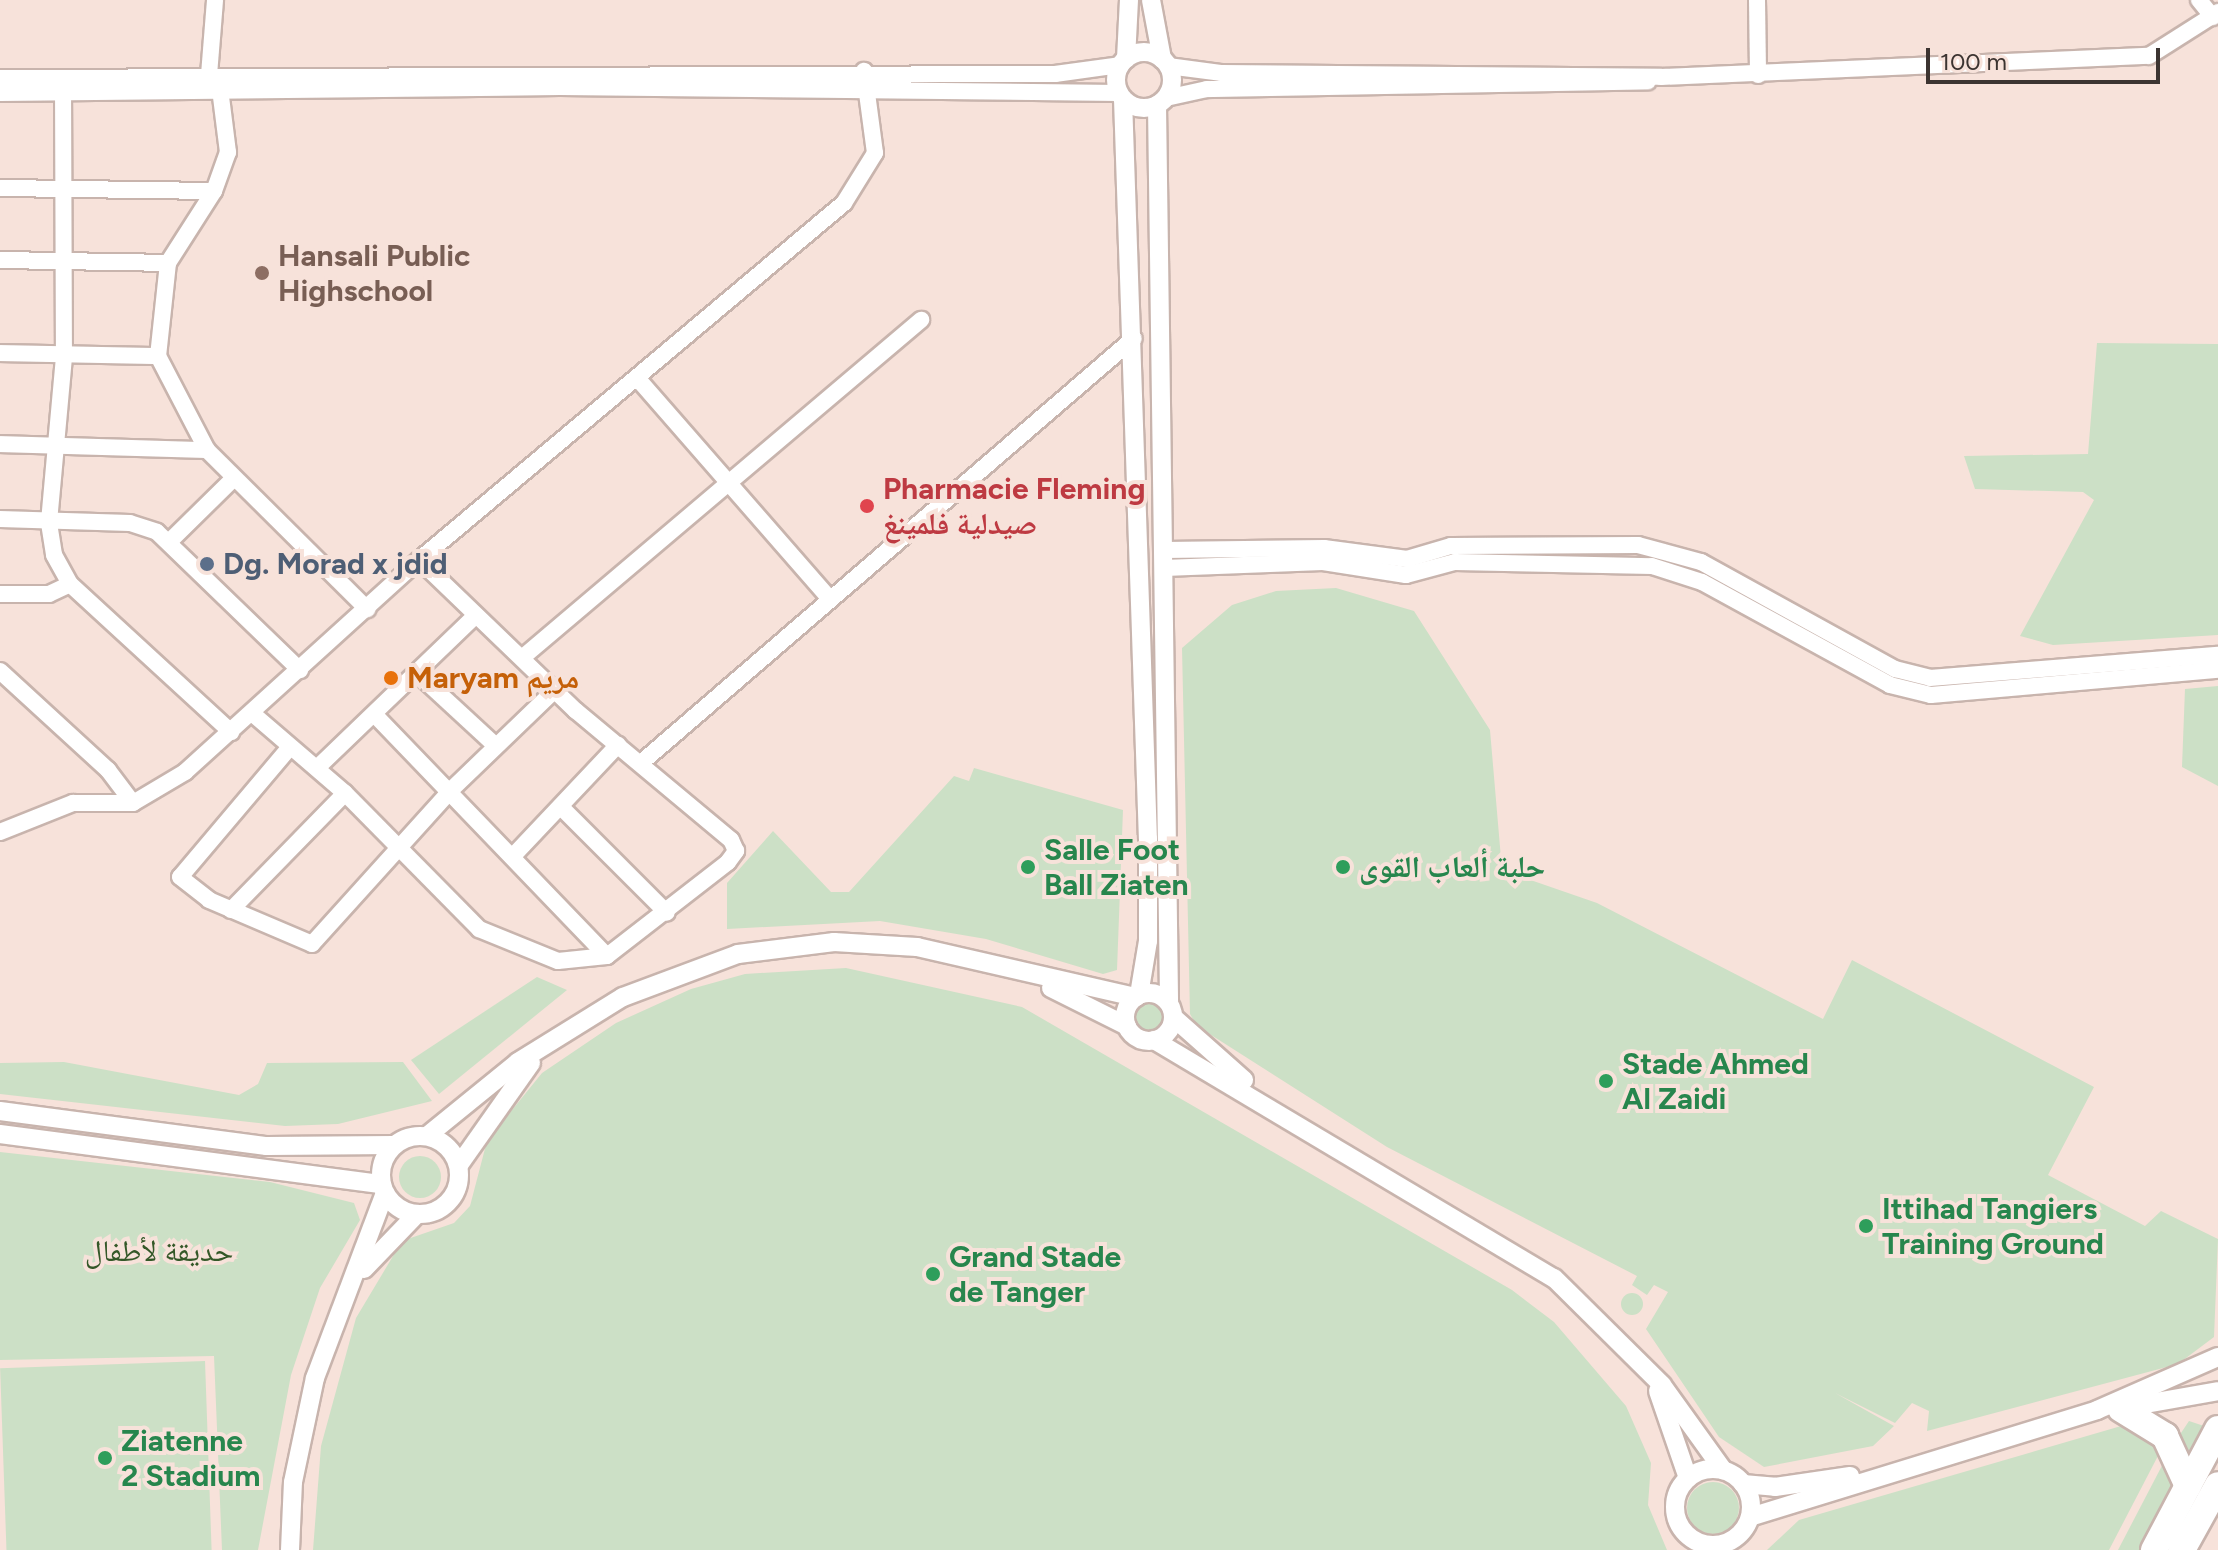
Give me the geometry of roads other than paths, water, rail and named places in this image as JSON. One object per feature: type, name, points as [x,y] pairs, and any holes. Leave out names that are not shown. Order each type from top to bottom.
[{"type":"highway","points":[[2109,1410],[2165,1436],[2188,1486]]},
{"type":"highway","points":[[2154,1550],[2218,1429]]},
{"type":"highway","points":[[2182,1550],[2218,1485]]},
{"type":"street","points":[[215,0],[216,80],[228,152],[214,191],[168,263],[158,356],[207,450],[367,609]]},
{"type":"street","points":[[1127,1026],[1138,996],[1148,941],[1134,338],[1121,96],[1129,0]]},
{"type":"street","points":[[1151,0],[1165,62],[1161,102],[1171,1010],[1154,1040]]},
{"type":"street","points":[[1757,0],[1758,75]]},
{"type":"street","points":[[216,80],[1121,96],[1135,107],[1207,89],[1758,75],[2149,56],[2216,14],[2199,0]]},
{"type":"street","points":[[0,93],[63,85],[216,80],[864,71],[1055,74],[1123,62],[1140,53],[1165,62],[1221,73],[1661,77]]},
{"type":"street","points":[[0,832],[73,803],[133,803],[231,732],[419,560],[638,379],[855,193],[877,139],[864,71]]},
{"type":"street","points":[[0,78],[63,85]]},
{"type":"street","points":[[63,85],[64,357],[49,523],[54,555],[70,584],[231,732]]},
{"type":"street","points":[[0,188],[65,192],[214,191]]},
{"type":"street","points":[[0,260],[64,264],[168,263]]},
{"type":"street","points":[[523,657],[921,320]]},
{"type":"street","points":[[642,762],[1134,338]]},
{"type":"street","points":[[0,353],[64,357],[158,356]]},
{"type":"street","points":[[638,379],[725,484],[830,599]]},
{"type":"street","points":[[0,444],[58,443],[207,450]]},
{"type":"street","points":[[171,540],[234,478]]},
{"type":"street","points":[[0,519],[49,523],[130,523],[171,540],[300,670]]},
{"type":"street","points":[[1164,559],[1324,548],[1407,559],[1461,545],[1638,545],[1701,562],[1921,676],[2218,655]]},
{"type":"street","points":[[1164,559],[1323,562],[1406,575],[1455,562],[1652,566],[1702,582],[1890,685],[1931,695],[2218,670]]},
{"type":"street","points":[[253,714],[318,767],[490,937],[570,964],[607,956],[667,913],[728,862],[736,846],[555,690],[419,560]]},
{"type":"street","points":[[0,594],[58,593],[70,584]]},
{"type":"street","points":[[318,767],[476,615]]},
{"type":"street","points":[[0,671],[108,770],[133,803]]},
{"type":"street","points":[[418,674],[496,746]]},
{"type":"street","points":[[290,747],[180,877],[231,910],[312,944],[452,789],[555,690]]},
{"type":"street","points":[[374,714],[452,789],[607,956]]},
{"type":"street","points":[[513,856],[562,808],[618,745]]},
{"type":"street","points":[[231,910],[345,793]]},
{"type":"street","points":[[562,808],[667,913]]},
{"type":"street","points":[[0,1111],[267,1146],[394,1145],[427,1136],[542,1047],[673,973],[775,947],[917,947],[1031,977],[1138,996],[1171,1010],[1265,1102]]},
{"type":"street","points":[[1031,977],[1265,1102],[1554,1278],[1652,1377],[1723,1470],[1743,1484],[1775,1487],[1884,1474]]},
{"type":"street","points":[[350,1287],[417,1214],[451,1200],[459,1165],[489,1113],[542,1047]]},
{"type":"street","points":[[0,1134],[384,1189],[417,1214]]},
{"type":"street","points":[[427,1136],[447,1145],[459,1165]]},
{"type":"street","points":[[290,1550],[306,1415],[384,1189],[383,1163],[394,1145]]},
{"type":"street","points":[[2109,1410],[2218,1357]]},
{"type":"street","points":[[1652,1377],[1688,1478],[1675,1512],[1685,1535],[1704,1547],[1725,1544],[1884,1474],[2109,1410],[2218,1391]]},
{"type":"street","points":[[1688,1478],[1723,1470]]},
{"type":"street","points":[[1743,1484],[1745,1533]]},
{"type":"place","name":"Hansali Public Highschool","points":[[262,273]]},
{"type":"place","name":"Pharmacie Fleming صيدلية فلمينغ","points":[[867,506]]},
{"type":"place","name":"Dg. Morad x jdid","points":[[207,564]]},
{"type":"place","name":"Maryam مريم","points":[[391,678]]},
{"type":"place","name":"Salle Foot Ball Ziaten","points":[[1028,867]]},
{"type":"place","name":"حلبة ألعاب القوى","points":[[1343,867]]},
{"type":"place","name":"Stade Ahmed Al Zaidi","points":[[1606,1081]]},
{"type":"place","name":"Ittihad Tangiers Training Ground","points":[[1866,1226]]},
{"type":"place","name":"Grand Stade de Tanger","points":[[933,1274]]},
{"type":"place","name":"Ziatenne 2 Stadium","points":[[105,1458]]},
{"type":"park label","name":"حديقة لأطفال","points":[[159,1251]]}]
